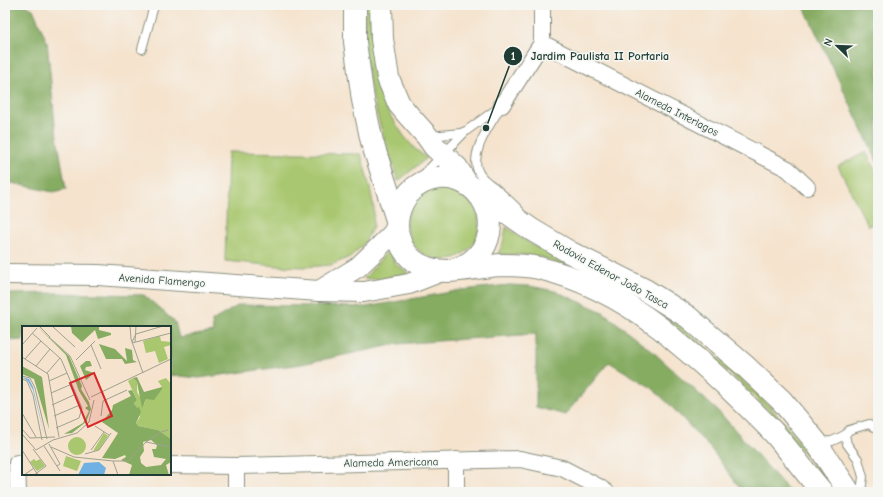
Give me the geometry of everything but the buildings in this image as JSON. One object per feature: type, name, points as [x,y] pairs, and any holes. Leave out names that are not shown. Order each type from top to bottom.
[{"type":"main road","points":[[354,5],[355,42],[363,100],[372,142],[397,223]]},
{"type":"main road","name":"Rodovia Edenor João Tasca","points":[[381,5],[382,39],[388,78],[399,104],[434,146],[457,168],[472,188],[532,230],[571,253],[645,290],[688,318],[744,365],[782,401],[816,442],[849,492]]},
{"type":"main road","points":[[445,178],[457,180],[472,188],[483,200],[488,210],[490,221],[489,232],[486,242],[473,260],[464,266],[448,271],[432,270],[421,266],[412,260],[400,242],[397,231],[397,223],[403,202],[412,189],[433,179],[445,178]]},
{"type":"main road","name":"Rodovia Edenor João Tasca","points":[[448,271],[502,265],[536,267],[559,273],[595,287],[628,306],[660,328],[717,376],[774,433],[822,492]]},
{"type":"street","points":[[502,105],[542,44],[542,5]]},
{"type":"street","name":"Alameda Interlagos","points":[[542,44],[788,169],[807,187]]},
{"type":"street","points":[[319,291],[358,267],[383,243],[397,223]]},
{"type":"street","name":"Avenida Flamengo","points":[[5,274],[98,275],[319,291],[364,292],[409,284],[448,271]]},
{"type":"street","name":"Alameda Americana","points":[[171,465],[236,466],[520,459],[562,468],[606,492]]},
{"type":"street","points":[[456,460],[456,492]]},
{"type":"street","points":[[15,463],[18,492]]},
{"type":"street","points":[[236,466],[236,492]]},
{"type":"lane","points":[[142,50],[153,9],[156,5]]},
{"type":"lane","points":[[412,189],[422,176],[466,131],[502,105]]},
{"type":"lane","points":[[502,105],[478,149],[476,159],[477,168],[481,176],[522,212],[532,230]]},
{"type":"lane","points":[[427,136],[461,133],[466,131]]},
{"type":"lane","points":[[816,442],[832,441],[849,430],[869,424],[874,427]]},
{"type":"lane","points":[[845,434],[847,444],[858,459],[863,477],[861,492]]},
{"type":"green space","points":[[5,5],[25,5],[33,9],[47,42],[55,124],[66,189],[53,192],[12,183],[5,183]]},
{"type":"green space","points":[[364,5],[371,5],[372,52],[377,83],[391,117],[415,149],[427,158],[398,181],[383,136],[368,74],[364,38]]},
{"type":"green space","points":[[803,5],[878,5],[878,163]]},
{"type":"green space","points":[[228,152],[361,154],[374,208],[373,226],[364,244],[350,257],[331,265],[305,267],[278,266],[225,261]]},
{"type":"green space","points":[[866,152],[878,176],[878,221],[868,226],[838,166]]},
{"type":"green space","points":[[436,188],[450,188],[457,190],[469,198],[477,210],[479,224],[477,238],[469,250],[457,258],[450,260],[436,260],[429,258],[417,250],[409,238],[407,231],[407,217],[409,210],[417,198],[429,190]]},
{"type":"green space","points":[[506,227],[532,245],[653,307],[676,322],[725,364],[768,404],[808,452],[836,492],[831,492],[809,459],[772,414],[738,381],[676,327],[656,313],[542,257],[498,254],[503,243]]},
{"type":"green space","points":[[390,248],[394,263],[409,273],[381,279],[364,279]]},
{"type":"green space","points":[[509,285],[530,286],[555,291],[603,312],[651,350],[720,413],[790,492],[743,492],[711,449],[670,405],[652,388],[609,362],[565,415],[536,407],[536,334],[397,344],[302,364],[199,378],[171,375],[171,326],[22,326],[22,340],[5,341],[5,294],[54,293],[144,295],[175,322],[179,338],[213,332],[212,321],[239,305],[366,307],[462,290]]},
{"type":"place","name":"Jardim Paulista II Portaria","points":[[486,128]]}]
